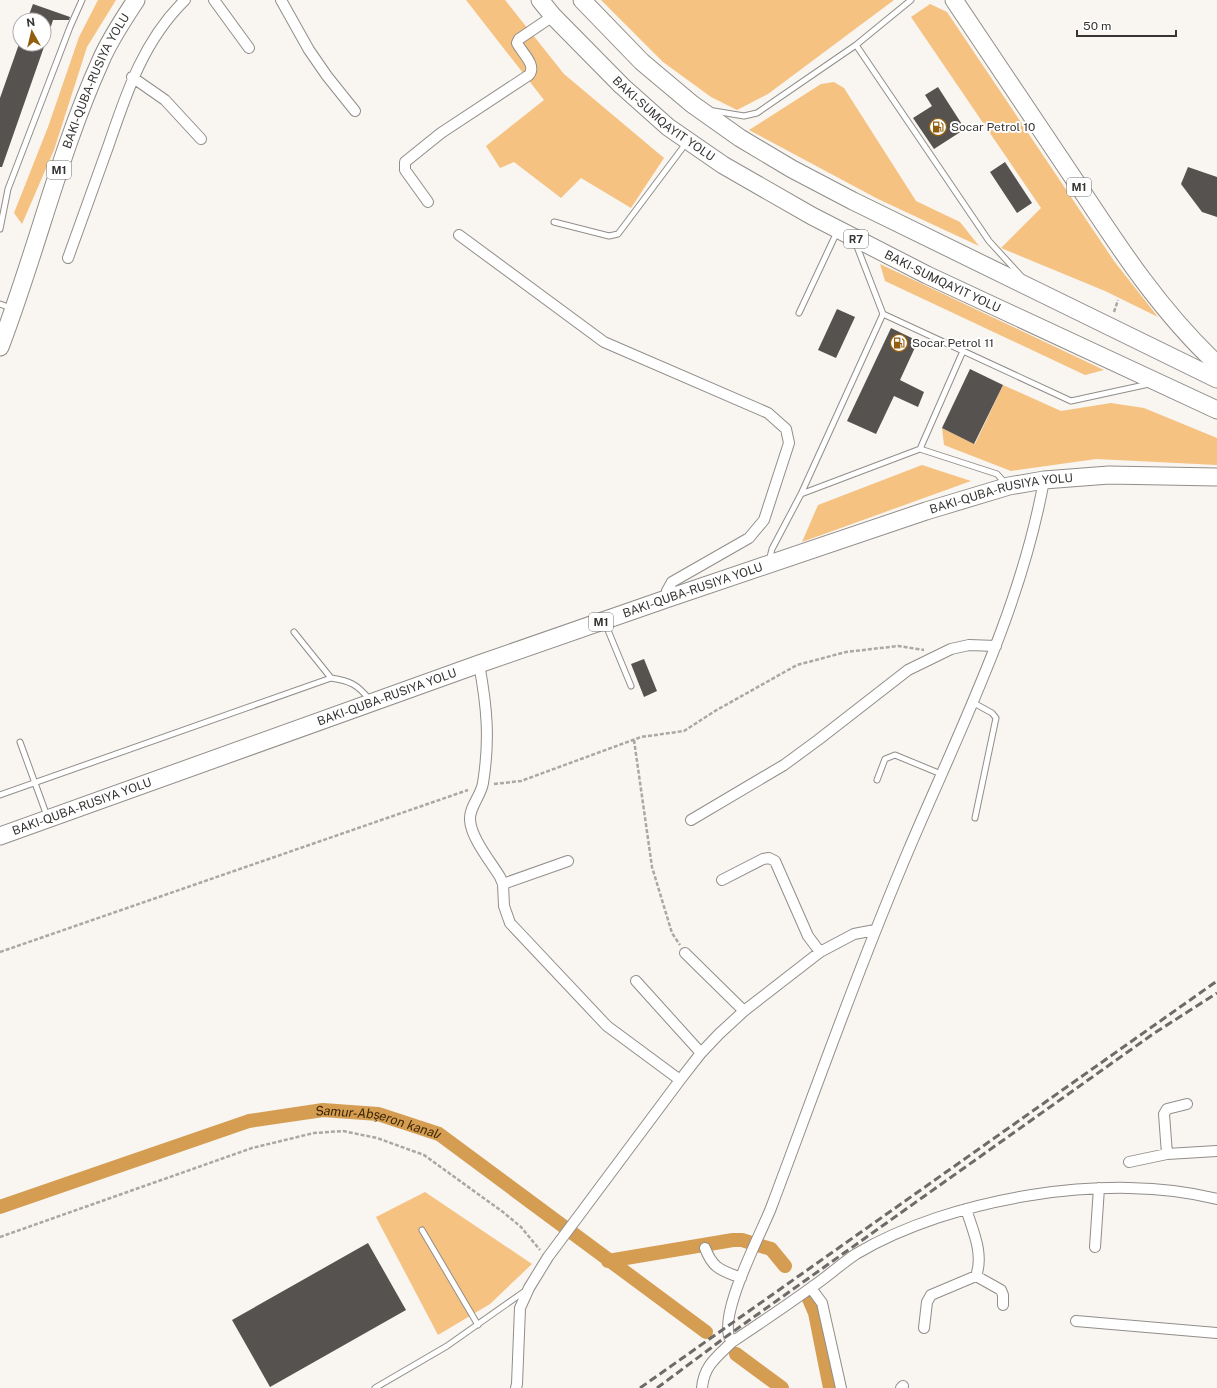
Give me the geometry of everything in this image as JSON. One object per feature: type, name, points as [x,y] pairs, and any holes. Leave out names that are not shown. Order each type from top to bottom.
[{"type":"highway","name":"M1","points":[[0,347],[7,307],[84,103],[101,60],[117,30],[136,0]]},
{"type":"highway","name":"R7","points":[[540,0],[553,16],[622,86],[668,127],[723,165],[838,229],[927,275],[1217,410]]},
{"type":"highway","points":[[582,0],[642,62],[692,104],[740,138],[792,169],[853,201],[1217,379]]},
{"type":"highway","name":"M1","points":[[954,0],[1122,252],[1155,296],[1200,348],[1217,364]]},
{"type":"highway","name":"M1","points":[[0,836],[371,702],[666,599],[926,511],[1009,486],[1044,480],[1109,474],[1217,477]]},
{"type":"street","points":[[68,258],[132,77],[147,47],[172,12],[184,0]]},
{"type":"street","points":[[214,0],[249,48]]},
{"type":"street","points":[[281,0],[309,50],[327,76],[355,111]]},
{"type":"street","points":[[428,202],[405,170],[405,162],[441,133],[529,75],[532,72],[532,66],[517,43],[519,39],[553,16]]},
{"type":"street","points":[[132,77],[165,100],[201,139]]},
{"type":"street","points":[[459,236],[604,342],[768,413],[786,429],[789,443],[764,520],[749,538],[672,582],[667,591],[666,599]]},
{"type":"street","points":[[732,1342],[727,1336],[728,1313],[741,1278],[766,1220],[875,930],[940,774],[996,646],[1028,552],[1038,517],[1044,480]]},
{"type":"street","points":[[691,820],[784,765],[908,670],[951,649],[969,645],[996,646]]},
{"type":"street","points":[[479,664],[486,700],[488,736],[483,785],[474,805],[470,820],[474,835],[503,884],[504,906],[510,923],[607,1026],[680,1080]]},
{"type":"street","points":[[722,880],[763,859],[769,858],[775,860],[808,936],[820,952]]},
{"type":"street","points":[[503,884],[568,861]]},
{"type":"street","points":[[516,1388],[520,1308],[529,1288],[548,1257],[701,1053],[744,1011],[820,952],[854,934],[875,930]]},
{"type":"street","points":[[685,953],[744,1011]]},
{"type":"street","points":[[636,981],[701,1053]]},
{"type":"street","points":[[1167,1154],[1164,1114],[1167,1109],[1187,1104]]},
{"type":"street","points":[[1129,1162],[1167,1154],[1217,1151]]},
{"type":"street","points":[[1094,1247],[1099,1188]]},
{"type":"street","points":[[702,1388],[708,1365],[732,1342],[811,1288],[855,1255],[894,1234],[966,1209],[1039,1194],[1099,1188],[1183,1192],[1217,1199]]},
{"type":"street","points":[[966,1209],[979,1256],[979,1266],[976,1276]]},
{"type":"street","points":[[704,1248],[708,1258],[718,1269],[741,1278]]},
{"type":"street","points":[[976,1276],[1001,1290],[1003,1295],[1003,1305]]},
{"type":"street","points":[[924,1328],[927,1302],[931,1295],[976,1276]]},
{"type":"street","points":[[811,1288],[822,1303],[841,1388]]},
{"type":"street","points":[[1076,1321],[1217,1333]]},
{"type":"lane","points":[[0,229],[8,189],[70,27],[82,0]]},
{"type":"lane","points":[[692,104],[719,113],[733,115],[744,116],[757,113],[856,45],[911,0]]},
{"type":"lane","points":[[856,45],[989,241],[1036,290]]},
{"type":"lane","points":[[554,222],[609,236],[618,234],[688,141]]},
{"type":"lane","points":[[799,313],[838,229]]},
{"type":"lane","points":[[853,237],[883,314],[1071,401],[1156,382]]},
{"type":"lane","points":[[768,564],[772,549],[801,494],[883,314]]},
{"type":"lane","points":[[920,450],[963,351]]},
{"type":"lane","points":[[801,494],[920,450],[997,474],[1009,486]]},
{"type":"lane","points":[[604,621],[631,686]]},
{"type":"lane","points":[[294,632],[331,678]]},
{"type":"lane","points":[[0,795],[331,678],[348,681],[361,689],[371,702]]},
{"type":"lane","points":[[972,702],[992,712],[996,718],[975,818]]},
{"type":"lane","points":[[20,742],[48,818]]},
{"type":"lane","points":[[877,780],[885,758],[895,756],[940,774]]},
{"type":"lane","points":[[422,1230],[478,1326]]},
{"type":"lane","points":[[375,1388],[478,1326],[529,1288]]},
{"type":"path","points":[[634,740],[652,867],[672,933],[685,953]]},
{"type":"path","points":[[0,1237],[252,1148],[314,1133],[343,1131],[377,1138],[424,1155],[503,1212],[521,1227],[536,1247],[548,1257]]},
{"type":"shaded area","points":[[98,0],[116,0],[87,47],[54,150],[22,224],[14,213],[48,127],[79,37]]},
{"type":"shaded area","points":[[466,0],[505,0],[564,74],[664,158],[631,208],[581,178],[561,198],[514,162],[500,168],[486,146],[544,100]]},
{"type":"shaded area","points":[[601,0],[894,0],[768,94],[737,110],[711,97],[663,62]]},
{"type":"shaded area","points":[[930,4],[947,12],[1114,261],[1158,317],[1105,291],[1001,248],[1041,208],[911,17]]},
{"type":"shaded area","points":[[834,82],[844,88],[916,201],[960,222],[979,246],[878,199],[749,130],[821,84]]},
{"type":"shaded area","points":[[880,264],[1104,370],[1085,375],[885,281]]},
{"type":"shaded area","points":[[1003,385],[1061,411],[1111,403],[1144,408],[1217,438],[1217,465],[1096,459],[1011,471],[944,445],[942,428],[975,444]]},
{"type":"shaded area","points":[[922,465],[971,481],[802,542],[818,505]]},
{"type":"shaded area","points":[[425,1192],[532,1264],[490,1304],[438,1335],[376,1217]]},
{"type":"building","points":[[33,4],[70,17],[69,20],[53,20],[52,23],[52,12],[30,12]]},
{"type":"building","points":[[16,52],[42,52],[2,167],[0,167],[0,98]]},
{"type":"building","points":[[938,87],[965,129],[934,149],[913,118],[932,106],[925,95]]},
{"type":"building","points":[[1005,162],[1032,203],[1017,213],[990,172]]},
{"type":"building","points":[[1188,167],[1217,177],[1217,217],[1202,212],[1181,184]]},
{"type":"building","points":[[837,309],[855,317],[836,358],[818,350]]},
{"type":"building","points":[[891,328],[918,341],[900,380],[924,392],[918,407],[894,396],[876,434],[847,421]]},
{"type":"building","points":[[970,369],[1003,385],[974,444],[942,428]]},
{"type":"building","points":[[644,659],[657,691],[644,697],[631,664]]},
{"type":"building","points":[[368,1243],[406,1310],[270,1387],[232,1320]]},
{"type":"waterway","name":"Samur-Abşeron kanalı","points":[[0,1207],[249,1121],[323,1110],[378,1114],[439,1134],[706,1332]]},
{"type":"waterway","points":[[608,1261],[733,1240],[742,1240],[771,1249],[785,1266]]},
{"type":"waterway","points":[[809,1299],[815,1313],[830,1388]]},
{"type":"waterway","name":"Samur-Abşeron kanalı","points":[[736,1354],[782,1388]]},
{"type":"railway","points":[[640,1388],[1217,981]]},
{"type":"railway","points":[[657,1388],[727,1336],[1153,1034],[1217,993]]},
{"type":"place","name":"Socar Petrol 10","points":[[938,127]]},
{"type":"place","name":"Socar Petrol 11","points":[[899,343]]}]
